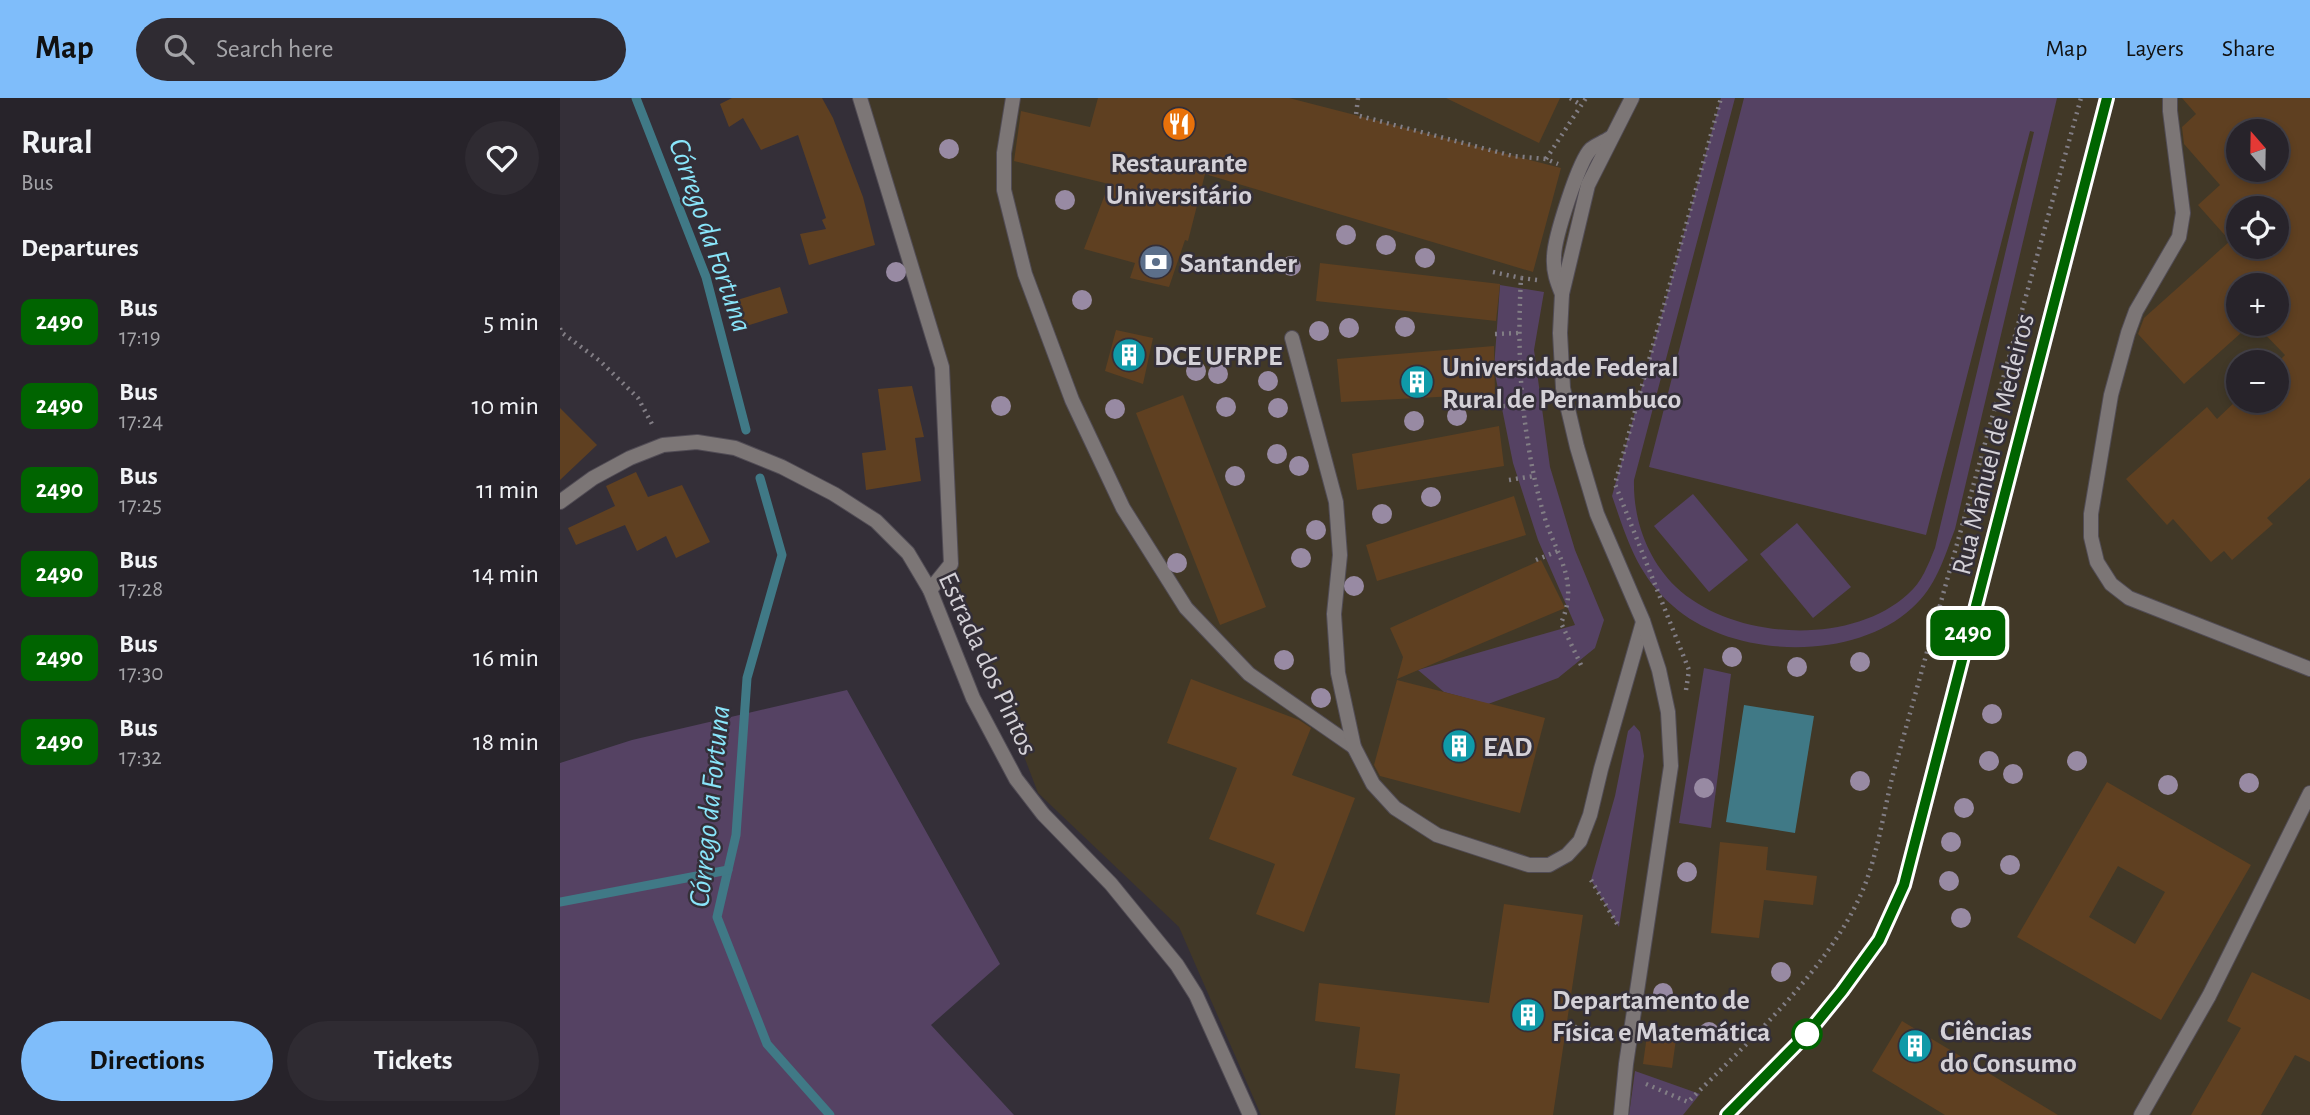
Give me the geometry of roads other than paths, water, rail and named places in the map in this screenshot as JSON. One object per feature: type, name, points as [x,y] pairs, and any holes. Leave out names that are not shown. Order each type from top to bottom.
[{"type":"main road","name":"Rua Manuel de Medeiros","points":[[1727,1115],[1807,1034],[1842,991],[1879,940],[1904,885],[2107,98]]},
{"type":"street","points":[[860,98],[942,367],[951,564],[930,590]]},
{"type":"street","points":[[1013,98],[1004,153],[1004,190],[1025,274],[1072,400],[1123,508],[1186,608],[1249,674],[1354,747]]},
{"type":"street","points":[[1621,1115],[1626,1065],[1671,766],[1668,712],[1659,670],[1643,621],[1597,514],[1577,447],[1563,387],[1560,289],[1588,186],[1632,98]]},
{"type":"street","points":[[2170,98],[2183,213],[2179,237],[2136,311],[2111,395],[2091,514],[2091,537],[2097,562],[2111,584],[2129,598],[2310,669]]},
{"type":"street","points":[[1292,338],[1336,502],[1340,555],[1334,614],[1338,673],[1354,747],[1373,784],[1395,808],[1437,835],[1529,865],[1549,864],[1567,855],[1580,841],[1590,815],[1643,621]]},
{"type":"street","name":"Estrada dos Pintos","points":[[560,502],[605,471],[630,458],[663,445],[697,442],[735,447],[782,467],[834,494],[876,521],[908,553],[930,590],[973,698],[1016,779],[1043,814],[1111,884],[1177,965],[1196,995],[1250,1115]]},
{"type":"street","points":[[2141,1115],[2209,996],[2310,793]]},
{"type":"water","points":[[1744,705],[1814,716],[1795,833],[1726,822]]},
{"type":"waterway","name":"Córrego da Fortuna","points":[[636,98],[706,277],[746,430]]},
{"type":"waterway","name":"Córrego da Fortuna","points":[[760,478],[782,555],[747,678],[736,835],[717,917],[767,1044],[830,1115]]},
{"type":"waterway","points":[[560,902],[728,870]]},
{"type":"place","name":"Restaurante Universitário","points":[[1179,124]]},
{"type":"place","name":"Santander","points":[[1156,262]]},
{"type":"place","name":"DCE UFRPE","points":[[1129,355]]},
{"type":"place","name":"Universidade Federal Rural de Pernambuco","points":[[1417,382]]},
{"type":"place","name":"EAD","points":[[1459,746]]},
{"type":"place","name":"Departamento de Física e Matemática","points":[[1528,1015]]},
{"type":"place","name":"Ciências do Consumo","points":[[1915,1046]]}]
